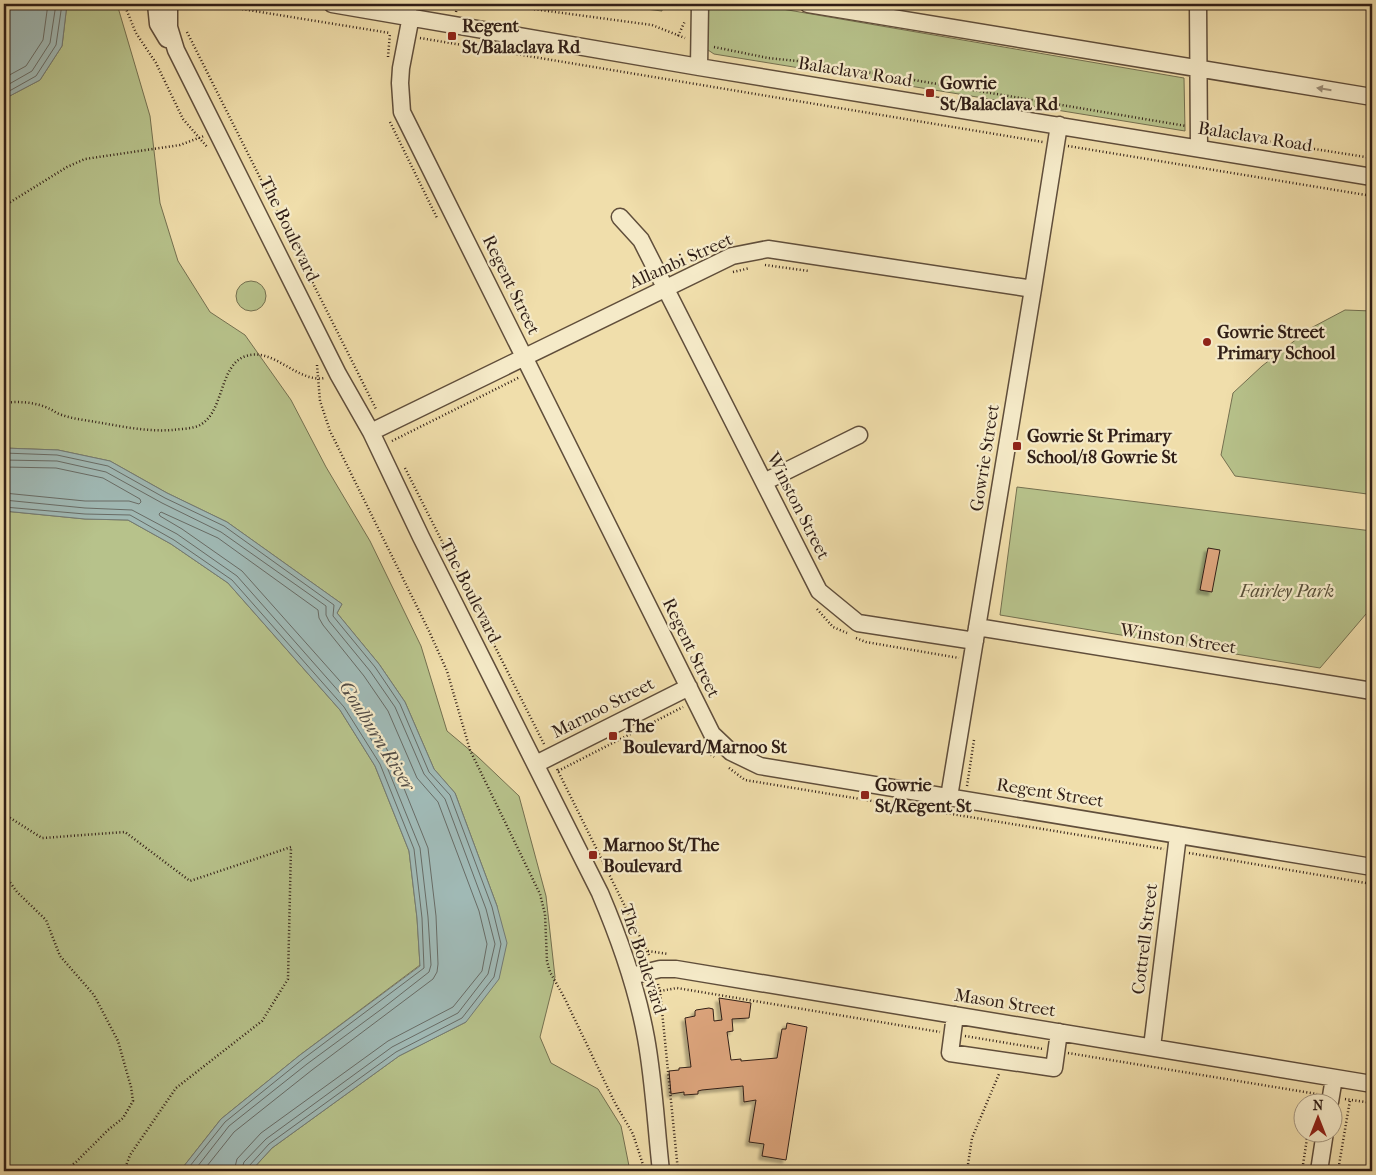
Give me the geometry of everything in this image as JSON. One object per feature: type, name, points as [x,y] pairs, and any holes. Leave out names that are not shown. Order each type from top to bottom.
[{"type":"street","name":"The Boulevard","points":[[156,4],[159,27],[176,50],[338,374],[371,432],[421,537],[600,893],[620,942],[631,976],[646,1040],[661,1171]]},
{"type":"street","name":"The Boulevard","points":[[169,4],[169,27],[176,50]]},
{"type":"street","name":"Balaclava Road","points":[[332,4],[411,16],[699,67],[1372,176]]},
{"type":"street","points":[[699,67],[710,43],[700,4]]},
{"type":"street","points":[[808,4],[1372,97]]},
{"type":"street","points":[[1198,4],[1199,148]]},
{"type":"street","name":"Regent Street","points":[[411,16],[398,34],[402,112],[518,366],[683,690],[712,734],[732,752],[760,766],[1372,867]]},
{"type":"street","name":"Gowrie Street","points":[[949,797],[1059,125]]},
{"type":"street","name":"Winston Street","points":[[620,217],[641,240],[819,591],[858,623],[976,634],[1372,691]]},
{"type":"street","name":"Allambi Street","points":[[371,432],[518,366],[666,288],[732,256],[768,249],[1033,289]]},
{"type":"street","points":[[764,482],[858,435]]},
{"type":"street","name":"Marnoo Street","points":[[536,764],[683,690]]},
{"type":"street","name":"Cottrell Street","points":[[1152,1047],[1178,835]]},
{"type":"street","name":"Mason Street","points":[[631,976],[660,968],[676,968],[1372,1084]]},
{"type":"street","points":[[955,1015],[950,1053],[1054,1068],[1059,1032]]},
{"type":"street","points":[[1332,1092],[1334,1078]]},
{"type":"street","points":[[1319,1171],[1324,1142]]},
{"type":"path","points":[[124,4],[136,33],[156,64],[183,119],[210,150]]},
{"type":"path","points":[[211,4],[1372,196]]},
{"type":"path","points":[[496,4],[652,25],[678,36],[768,58],[826,66],[1372,158]]},
{"type":"path","points":[[678,36],[685,22],[685,13]]},
{"type":"path","points":[[387,60],[398,34]]},
{"type":"path","points":[[389,116],[391,126],[440,222]]},
{"type":"path","points":[[4,206],[67,167],[86,159],[162,149],[180,145],[217,130]]},
{"type":"path","points":[[1274,160],[1276,143]]},
{"type":"path","points":[[4,403],[20,401],[36,404],[77,419],[130,427],[171,430],[198,426],[204,422],[222,392],[230,370],[240,359],[248,356],[262,355],[296,371],[319,379],[338,374]]},
{"type":"path","points":[[315,360],[323,415],[429,631],[454,692],[470,750],[540,894],[544,914],[547,961],[550,972],[564,997],[615,1104],[633,1134],[645,1171]]},
{"type":"path","points":[[558,771],[684,707],[683,690]]},
{"type":"path","points":[[703,744],[707,752],[714,757]]},
{"type":"path","points":[[722,763],[745,780],[1372,884]]},
{"type":"path","points":[[4,814],[42,838],[125,832],[190,880],[291,847],[288,979],[262,1021],[176,1088],[130,1155],[124,1171]]},
{"type":"path","points":[[4,874],[17,892],[46,920],[60,956],[94,995],[118,1041],[131,1087],[133,1101],[123,1118],[64,1171]]},
{"type":"path","points":[[660,991],[677,988],[1303,1092]]},
{"type":"path","points":[[967,1171],[972,1138],[1004,1061]]},
{"type":"path","points":[[1344,1100],[1372,1103]]},
{"type":"path","points":[[1338,1171],[1350,1100]]},
{"type":"path","points":[[1302,1171],[1306,1142]]},
{"type":"green space","points":[[67,4],[117,4],[150,116],[160,203],[178,261],[210,312],[245,335],[291,400],[326,467],[370,541],[421,646],[447,731],[519,796],[546,896],[555,977],[540,1037],[551,1063],[598,1089],[621,1126],[630,1171],[251,1171],[272,1148],[399,1056],[466,1022],[497,906],[455,793],[434,769],[405,702],[379,664],[337,613],[342,604],[227,522],[167,493],[110,461],[58,450],[4,448],[4,99],[40,80],[62,46]]},
{"type":"green space","points":[[606,4],[662,4],[662,11]]},
{"type":"green space","points":[[706,4],[753,4],[1184,78],[1185,131],[714,54],[705,48]]},
{"type":"green space","points":[[251,281],[262,285],[266,296],[262,307],[251,311],[240,307],[236,296],[240,285]]},
{"type":"green space","points":[[1345,310],[1372,311],[1372,489],[1367,494],[1235,476],[1221,455],[1233,393],[1262,366],[1311,328]]},
{"type":"green space","name":"Fairley Park","points":[[1017,487],[1372,531],[1372,607],[1320,668],[1000,615]]},
{"type":"green space","points":[[4,511],[85,519],[128,520],[171,544],[228,583],[340,710],[375,766],[409,851],[417,918],[420,965],[300,1055],[221,1119],[180,1171],[4,1171]]},
{"type":"water","points":[[4,4],[67,4],[62,46],[40,80],[4,99]]},
{"type":"water","name":"Goulburn River","points":[[4,448],[58,450],[110,461],[167,493],[227,522],[342,604],[337,613],[379,664],[405,702],[434,769],[455,793],[497,906],[507,943],[499,979],[466,1022],[399,1056],[272,1148],[251,1171],[180,1171],[221,1119],[300,1055],[420,966],[417,918],[409,851],[375,766],[340,710],[228,583],[171,544],[128,520],[85,519],[4,511]]},
{"type":"building","points":[[1208,548],[1220,550],[1212,592],[1200,590]]},
{"type":"building","points":[[719,998],[751,1003],[749,1018],[732,1019],[733,1031],[727,1032],[731,1060],[777,1058],[782,1029],[786,1029],[787,1023],[807,1027],[786,1160],[762,1156],[764,1144],[749,1142],[756,1100],[744,1102],[743,1086],[702,1090],[698,1091],[698,1094],[684,1095],[684,1092],[671,1094],[669,1071],[691,1067],[685,1018],[695,1016],[696,1010],[709,1008],[713,1009],[714,1021],[722,1020]]},
{"type":"place","name":"Regent St/Balaclava Rd","points":[[452,36]]},
{"type":"place","name":"Gowrie St/Balaclava Rd","points":[[930,93]]},
{"type":"place","name":"Gowrie Street Primary School","points":[[1207,342]]},
{"type":"place","name":"Gowrie St Primary School/18 Gowrie St","points":[[1017,446]]},
{"type":"place","name":"The Boulevard/Marnoo St","points":[[613,736]]},
{"type":"place","name":"Gowrie St/Regent St","points":[[865,795]]},
{"type":"place","name":"Marnoo St/The Boulevard","points":[[593,855]]}]
